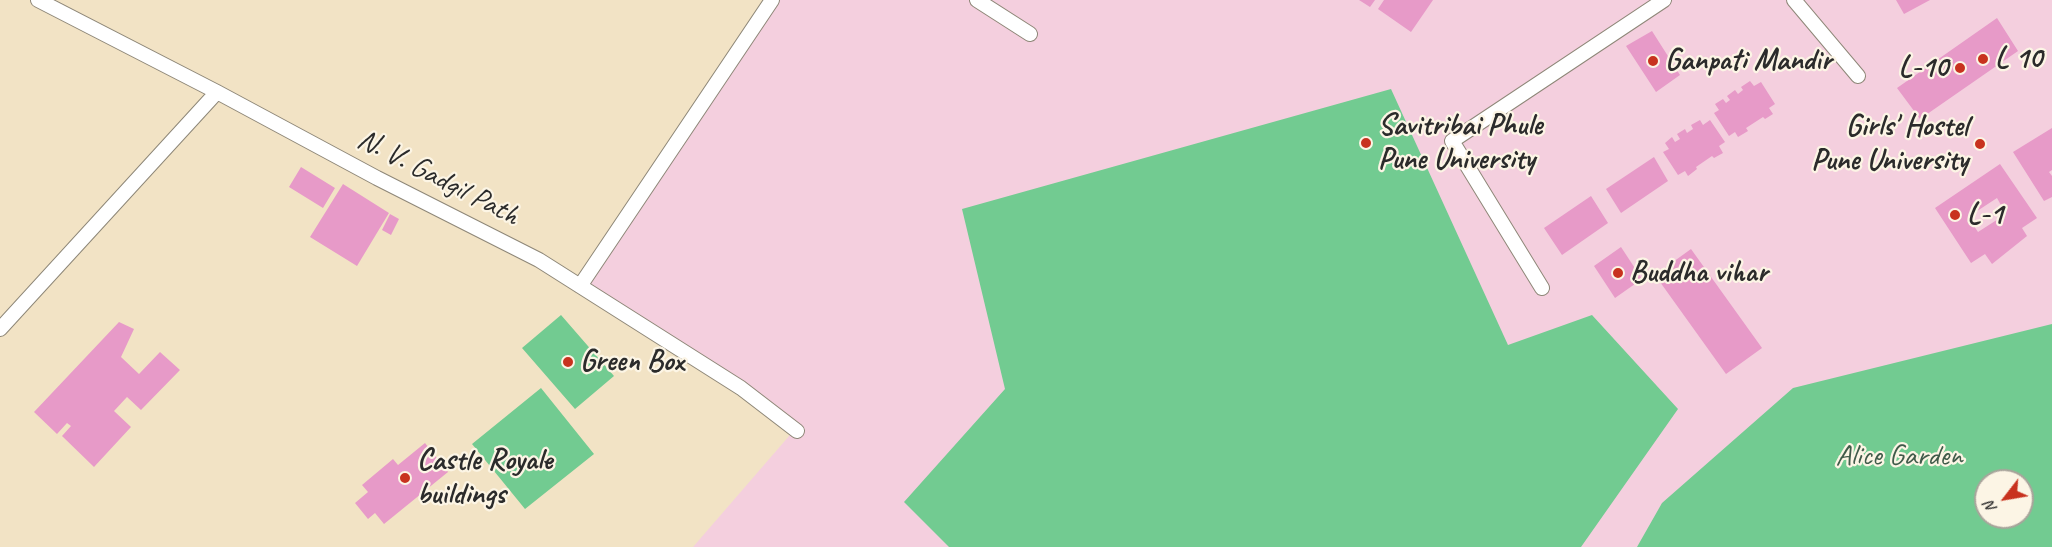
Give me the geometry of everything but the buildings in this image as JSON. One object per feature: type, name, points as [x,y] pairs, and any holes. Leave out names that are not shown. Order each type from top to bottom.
[{"type":"street","name":"N. V. Gadgil Path","points":[[38,0],[218,92],[377,178],[539,260],[741,388],[797,431]]},
{"type":"street","points":[[579,286],[772,0]]},
{"type":"street","points":[[977,0],[1030,34]]},
{"type":"street","points":[[1542,288],[1452,141],[1664,0]]},
{"type":"street","points":[[1794,0],[1858,76]]},
{"type":"street","points":[[0,329],[218,92]]},
{"type":"shaded area","name":"Savitribai Phule Pune University","points":[[780,0],[2052,0],[2052,547],[693,547],[796,428],[580,286]]},
{"type":"green space","points":[[1391,89],[1508,345],[1592,315],[1678,409],[1581,547],[949,547],[904,502],[1005,389],[962,209]]},
{"type":"green space","name":"Green Box","points":[[561,315],[614,376],[575,409],[522,348]]},
{"type":"green space","name":"Alice Garden","points":[[2052,324],[2052,547],[1637,547],[1662,503],[1793,388]]},
{"type":"green space","points":[[541,388],[594,454],[525,509],[472,444]]},
{"type":"place","name":"L 10","points":[[1983,59]]},
{"type":"place","name":"Ganpati Mandir","points":[[1653,61]]},
{"type":"place","name":"L-10","points":[[1960,68]]},
{"type":"place","name":"Savitribai Phule Pune University","points":[[1366,143]]},
{"type":"place","name":"Girls' Hostel Pune University","points":[[1980,144]]},
{"type":"place","name":"L-1","points":[[1955,215]]},
{"type":"place","name":"Buddha vihar","points":[[1618,273]]},
{"type":"place","name":"Green Box","points":[[568,362]]},
{"type":"place","name":"Castle Royale buildings","points":[[405,478]]}]
